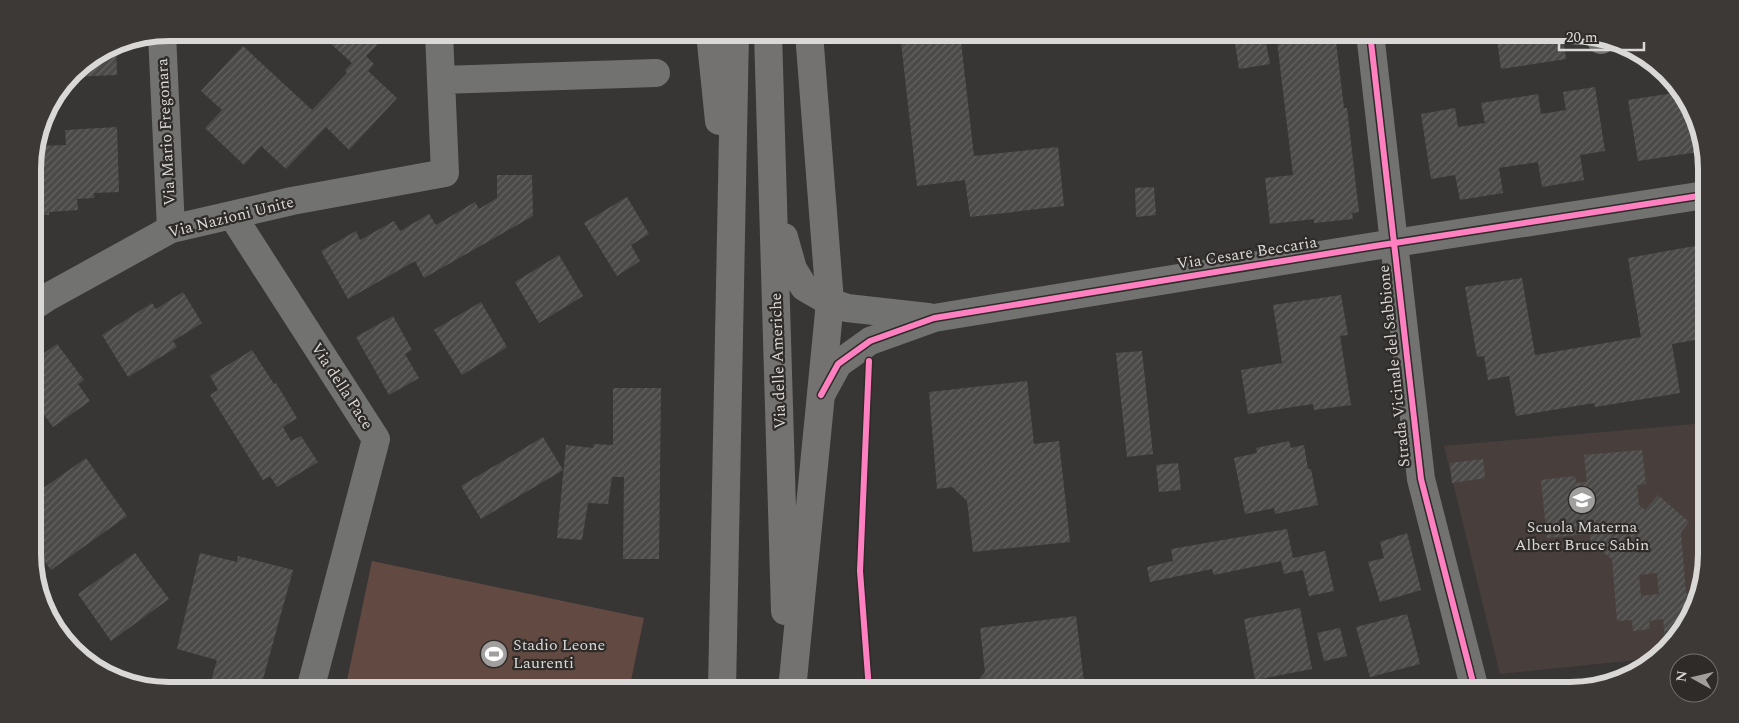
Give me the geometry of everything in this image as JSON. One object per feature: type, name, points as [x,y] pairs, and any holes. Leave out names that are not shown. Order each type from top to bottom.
[{"type":"main road","points":[[711,41],[731,265]]},
{"type":"main road","points":[[722,682],[735,41]]},
{"type":"main road","name":"Via delle Americhe","points":[[768,41],[787,682]]},
{"type":"main road","points":[[793,682],[830,302],[810,41]]},
{"type":"main road","points":[[773,197],[793,270],[804,286],[830,302]]},
{"type":"street","name":"Via Mario Fregonara","points":[[162,41],[171,229]]},
{"type":"street","points":[[440,41],[441,80],[656,73]]},
{"type":"street","name":"Strada Vicinale del Sabbione","points":[[1371,41],[1421,479],[1474,681]]},
{"type":"street","name":"Via Nazioni Unite","points":[[42,301],[171,229],[292,201],[445,173],[441,80]]},
{"type":"street","name":"Via Cesare Beccaria","points":[[821,395],[838,364],[870,341],[934,318],[1394,243],[1698,196]]},
{"type":"street","name":"Via della Pace","points":[[232,215],[376,439],[312,682]]},
{"type":"street","name":"Via Cesare Beccaria","points":[[830,302],[847,308],[934,318]]},
{"type":"shaded area","name":"Scuola Materna Albert Bruce Sabin","points":[[1698,424],[1697,570],[1685,610],[1671,632],[1642,659],[1500,674],[1444,446]]},
{"type":"shaded area","name":"Stadio Leone Laurenti","points":[[372,561],[644,618],[631,682],[347,682]]},
{"type":"building","points":[[328,41],[381,41],[366,56],[374,64],[368,71],[397,98],[349,150],[326,127],[286,169],[261,146],[244,165],[205,128],[222,110],[201,91],[243,46],[312,110],[347,73],[345,70],[352,63]]},
{"type":"building","points":[[473,41],[499,41],[499,42]]},
{"type":"building","points":[[901,41],[961,41],[974,156],[1058,147],[1064,206],[970,217],[965,180],[917,186]]},
{"type":"building","points":[[1266,41],[1270,64],[1239,69],[1235,43]]},
{"type":"building","points":[[1277,41],[1336,41],[1344,108],[1347,108],[1359,212],[1352,213],[1353,219],[1314,223],[1314,219],[1270,224],[1265,178],[1293,175]]},
{"type":"building","points":[[1497,41],[1563,41],[1566,59],[1501,69]]},
{"type":"building","points":[[116,53],[117,75],[81,77],[105,58]]},
{"type":"building","points":[[1595,87],[1605,151],[1580,155],[1584,180],[1542,187],[1538,162],[1499,168],[1503,193],[1460,200],[1455,175],[1431,179],[1421,114],[1455,108],[1458,127],[1485,123],[1481,103],[1538,94],[1541,114],[1566,110],[1563,92]]},
{"type":"building","points":[[1673,93],[1688,120],[1697,152],[1638,161],[1628,100]]},
{"type":"building","points":[[117,127],[119,192],[94,193],[94,198],[77,199],[78,210],[49,212],[49,215],[42,215],[42,153],[44,146],[66,145],[65,130]]},
{"type":"building","points":[[497,175],[532,175],[533,216],[424,278],[415,261],[348,299],[321,251],[356,231],[360,240],[394,221],[400,231],[429,214],[436,225],[475,202],[479,209],[497,198]]},
{"type":"building","points":[[1154,187],[1156,215],[1136,217],[1135,188]]},
{"type":"building","points":[[627,197],[649,234],[631,245],[640,261],[617,276],[584,223]]},
{"type":"building","points":[[1695,246],[1698,263],[1698,339],[1672,344],[1680,393],[1595,407],[1594,403],[1516,416],[1509,376],[1488,380],[1484,356],[1477,357],[1465,287],[1522,278],[1535,355],[1641,337],[1628,258]]},
{"type":"building","points":[[559,255],[583,296],[539,323],[515,282]]},
{"type":"building","points":[[183,292],[202,323],[173,341],[177,347],[128,377],[102,335],[152,303],[156,309]]},
{"type":"building","points":[[1341,295],[1348,335],[1340,336],[1351,405],[1314,410],[1313,404],[1248,414],[1241,370],[1282,363],[1273,305]]},
{"type":"building","points":[[481,302],[507,347],[462,375],[434,330]]},
{"type":"building","points":[[393,316],[412,350],[405,354],[419,378],[389,395],[356,337]]},
{"type":"building","points":[[57,344],[84,380],[78,384],[90,401],[53,427],[41,411],[42,355]]},
{"type":"building","points":[[252,350],[274,384],[276,383],[297,418],[283,427],[291,441],[301,436],[318,462],[277,487],[270,476],[263,480],[210,395],[218,390],[210,376]]},
{"type":"building","points":[[1142,351],[1153,454],[1127,457],[1116,353]]},
{"type":"building","points":[[1027,381],[1034,444],[1059,441],[1070,542],[973,552],[967,501],[952,487],[937,489],[929,392]]},
{"type":"building","points":[[613,388],[661,388],[659,559],[623,559],[624,477],[612,477],[608,504],[588,503],[582,540],[557,538],[566,445],[593,448],[594,444],[613,445]]},
{"type":"building","points":[[543,437],[563,470],[481,519],[461,486]]},
{"type":"building","points":[[1289,441],[1291,448],[1304,445],[1308,469],[1311,469],[1318,505],[1275,514],[1274,508],[1245,514],[1234,458],[1257,453],[1256,448]]},
{"type":"building","points":[[1642,450],[1646,484],[1637,485],[1639,505],[1645,510],[1658,495],[1689,522],[1681,532],[1686,594],[1691,594],[1681,618],[1665,639],[1663,619],[1649,621],[1650,629],[1633,631],[1632,620],[1617,621],[1612,559],[1592,544],[1589,534],[1547,538],[1541,480],[1575,476],[1576,483],[1587,482],[1584,455]],"holes":[[[1657,573],[1659,594],[1641,596],[1639,575]]]},
{"type":"building","points":[[86,458],[127,516],[51,570],[41,554],[41,490]]},
{"type":"building","points":[[1483,459],[1485,478],[1452,483],[1450,463]]},
{"type":"building","points":[[1178,463],[1181,490],[1159,492],[1156,465]]},
{"type":"building","points":[[1287,529],[1293,558],[1325,551],[1334,591],[1309,596],[1303,570],[1284,574],[1281,561],[1214,575],[1212,569],[1150,582],[1147,567],[1173,561],[1171,549]]},
{"type":"building","points":[[1407,533],[1421,590],[1380,602],[1368,562],[1384,558],[1380,542]]},
{"type":"building","points":[[135,553],[169,599],[111,641],[78,594]]},
{"type":"building","points":[[200,553],[237,562],[238,556],[293,570],[262,682],[201,682],[202,679],[211,681],[217,660],[177,649]]},
{"type":"building","points":[[1300,608],[1312,669],[1255,680],[1244,619]]},
{"type":"building","points":[[1407,614],[1420,664],[1370,677],[1356,627]]},
{"type":"building","points":[[1076,616],[1084,681],[978,681],[985,672],[980,628]]},
{"type":"building","points":[[1340,628],[1347,656],[1324,661],[1317,633]]},
{"type":"cycle path","points":[[1371,41],[1421,479],[1473,681]]},
{"type":"cycle path","points":[[821,395],[838,364],[870,341],[934,318],[1375,246],[1698,196]]},
{"type":"cycle path","points":[[868,682],[860,571],[869,361]]},
{"type":"place","name":"Scuola Materna Albert Bruce Sabin","points":[[1582,500]]},
{"type":"place","name":"Stadio Leone Laurenti","points":[[494,654]]}]
